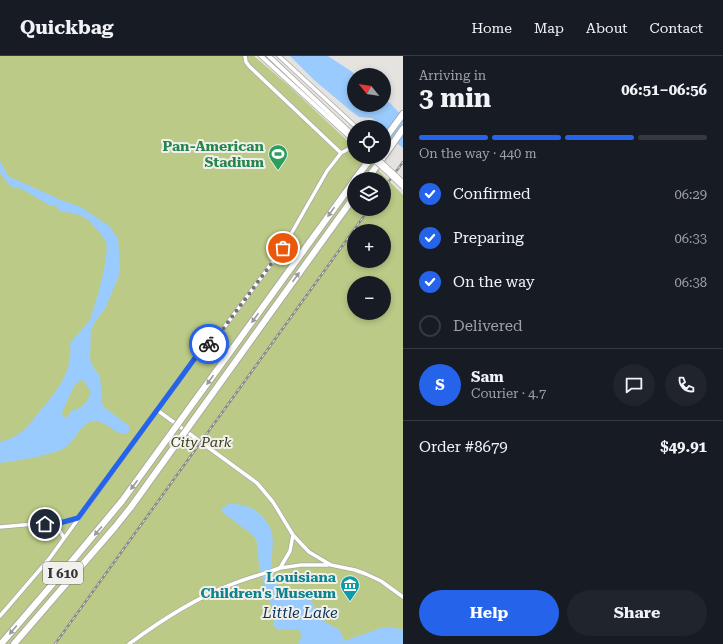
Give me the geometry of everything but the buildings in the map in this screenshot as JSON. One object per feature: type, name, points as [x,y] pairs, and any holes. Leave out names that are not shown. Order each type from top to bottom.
[{"type":"highway","points":[[391,130],[403,114]]},
{"type":"highway","points":[[391,147],[403,129]]},
{"type":"highway","name":"I 610","points":[[1,644],[122,501],[347,191]]},
{"type":"highway","name":"I 610","points":[[14,644],[131,507],[347,207]]},
{"type":"street","points":[[245,56],[246,62],[341,153]]},
{"type":"street","points":[[261,56],[292,81],[347,130]]},
{"type":"street","points":[[269,56],[292,81],[347,134]]},
{"type":"street","points":[[279,56],[348,120]]},
{"type":"street","points":[[0,616],[49,559],[195,358],[223,329],[283,248],[316,189],[341,153],[347,150]]},
{"type":"street","points":[[378,164],[403,187]]},
{"type":"street","points":[[384,164],[403,182]]},
{"type":"street","points":[[157,410],[257,483],[273,502],[293,535],[309,552],[331,565]]},
{"type":"street","points":[[0,527],[56,524],[78,518]]},
{"type":"street","points":[[56,524],[64,538]]},
{"type":"street","points":[[278,568],[290,551],[293,535]]},
{"type":"street","points":[[129,644],[158,623],[229,585],[278,568],[301,565],[331,565],[354,570],[381,581],[401,594],[403,597]]},
{"type":"green space","name":"City Park","points":[[0,56],[254,56],[288,85],[347,140],[347,164],[372,164],[380,172],[347,172],[347,216],[391,216],[391,183],[403,195],[403,644],[0,644]]},
{"type":"water","points":[[290,56],[328,56],[347,68],[347,108],[314,80]]},
{"type":"water","points":[[391,104],[403,117],[403,148],[391,138],[391,120],[374,120],[372,118],[359,117],[352,112],[391,112]]},
{"type":"water","points":[[0,161],[8,176],[61,200],[81,207],[109,226],[118,238],[120,267],[118,278],[105,309],[96,320],[91,330],[90,359],[93,367],[100,376],[102,402],[104,407],[129,426],[129,432],[122,434],[101,422],[92,421],[85,425],[69,444],[61,450],[53,453],[0,463],[0,442],[8,440],[20,433],[35,418],[60,385],[64,377],[69,361],[70,343],[90,320],[99,291],[107,248],[105,240],[86,218],[76,214],[60,211],[56,206],[49,205],[22,189],[11,187],[0,173]],"holes":[[[81,380],[84,381],[91,393],[88,399],[83,405],[71,411],[67,418],[63,416],[63,410],[74,386]]]},
{"type":"water","name":"Little Lake","points":[[228,504],[238,504],[251,508],[266,521],[271,530],[273,540],[272,560],[275,579],[285,596],[293,599],[309,598],[323,621],[340,630],[344,641],[381,628],[391,627],[403,630],[403,644],[298,644],[302,635],[298,629],[279,630],[273,626],[276,615],[269,600],[259,566],[257,542],[253,535],[222,512],[222,509]]},
{"type":"railway","points":[[391,178],[403,162]]},
{"type":"railway","points":[[55,644],[364,216]]},
{"type":"way so far","points":[[209,344],[223,329],[283,248]]},
{"type":"place","name":"Pan-American Stadium","points":[[278,171]]},
{"type":"place","name":"Louisiana Children's Museum","points":[[350,602]]},
{"type":"route","points":[[45,524],[56,524],[78,518],[195,358],[209,344]]}]
